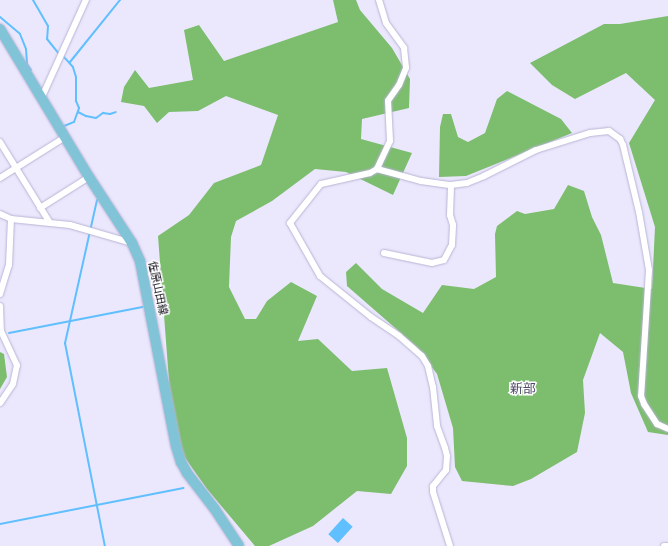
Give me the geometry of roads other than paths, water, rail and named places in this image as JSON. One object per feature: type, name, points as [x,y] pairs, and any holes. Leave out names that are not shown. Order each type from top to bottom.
[{"type":"main road","name":"佐原山田線","points":[[0,30],[89,177],[132,244],[140,261],[176,446],[181,462],[187,473],[214,508],[239,546]]},
{"type":"street","points":[[41,99],[86,0]]},
{"type":"street","points":[[379,0],[386,23],[404,48],[406,68],[400,85],[388,101],[390,141],[377,169],[370,173],[321,184],[290,223],[320,276],[371,317],[400,336],[422,356],[428,366],[433,387],[437,426],[446,448],[447,456],[446,470],[433,486],[433,492],[450,546]]},
{"type":"street","points":[[377,169],[421,181],[451,185],[484,176],[536,150],[590,133],[609,131],[620,138],[637,205],[649,270],[641,396],[644,404],[657,424],[668,429]]},
{"type":"street","points":[[0,178],[65,137]]},
{"type":"street","points":[[0,142],[50,223]]},
{"type":"street","points":[[40,208],[89,177]]},
{"type":"street","points":[[384,253],[432,263],[444,260],[452,245],[453,225],[450,215],[451,185]]},
{"type":"street","points":[[0,214],[11,219],[50,223],[90,231],[132,244]]},
{"type":"street","points":[[0,294],[9,265],[11,219]]},
{"type":"street","points":[[0,306],[1,331],[17,365],[13,384],[0,403]]},
{"type":"water","points":[[343,518],[353,527],[338,543],[328,534]]},
{"type":"waterway","points":[[33,0],[48,26],[47,39],[60,55]]},
{"type":"waterway","points":[[70,62],[120,0]]},
{"type":"waterway","points":[[0,17],[20,34],[26,49],[27,64],[31,70]]},
{"type":"waterway","points":[[64,57],[73,67],[76,77],[76,101],[79,108],[74,122],[64,126]]},
{"type":"waterway","points":[[78,112],[86,116],[96,118],[103,113],[110,114],[116,112]]},
{"type":"waterway","points":[[97,200],[65,343],[105,546]]},
{"type":"waterway","points":[[9,333],[143,307]]},
{"type":"waterway","points":[[0,524],[184,488]]},
{"type":"district","name":"新部","points":[[523,389]]}]
